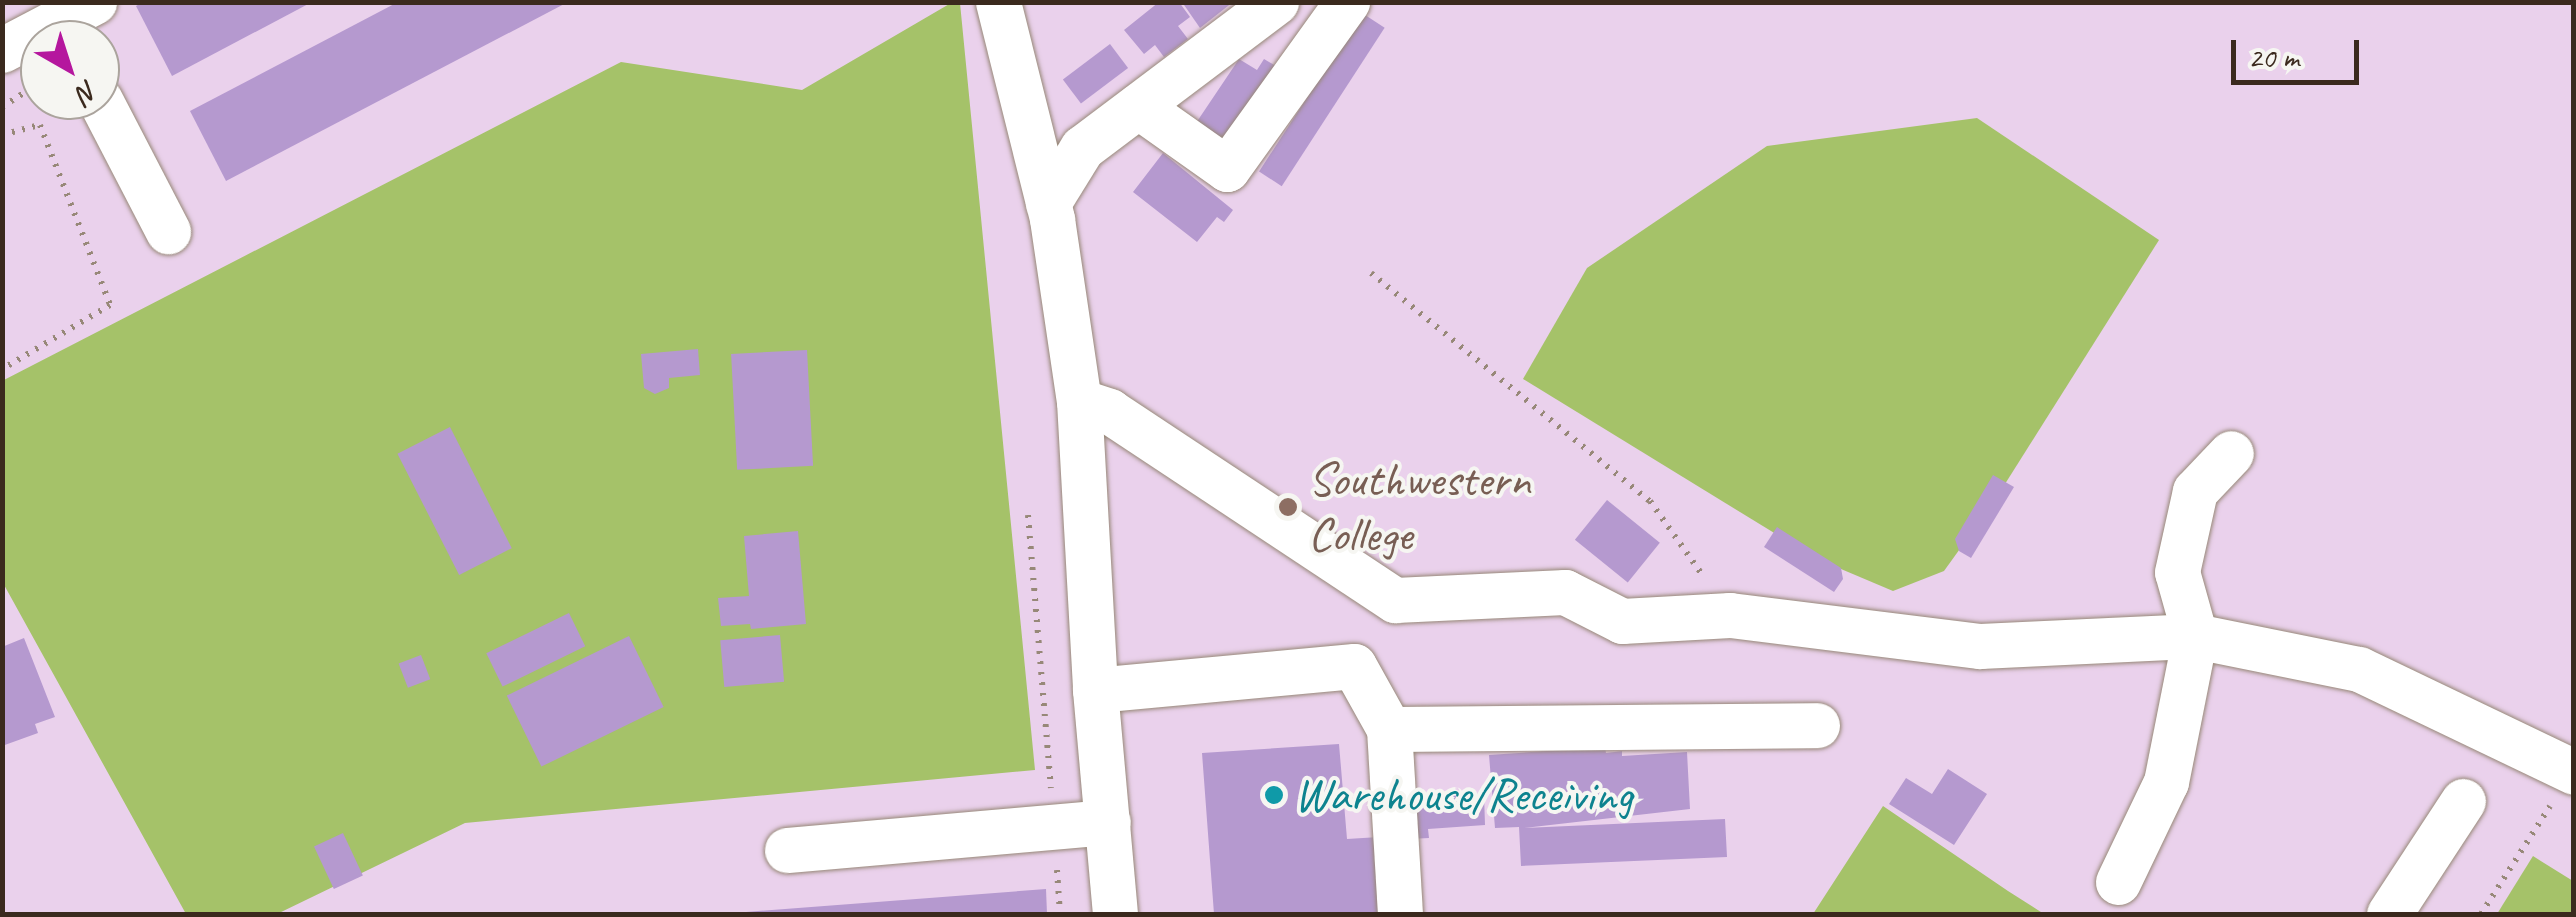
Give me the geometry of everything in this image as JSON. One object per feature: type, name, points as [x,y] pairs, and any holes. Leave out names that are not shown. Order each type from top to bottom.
[{"type":"lane","points":[[998,2],[1048,203],[1079,401],[1095,690],[1115,914]]},
{"type":"lane","points":[[1048,203],[1082,148],[1276,2]]},
{"type":"lane","points":[[1138,106],[1227,169],[1347,2]]},
{"type":"lane","points":[[110,120],[168,231]]},
{"type":"lane","points":[[1079,401],[1109,410],[1395,600],[1565,592],[1622,621],[1730,616],[1980,646],[2195,636],[2358,669],[2566,782]]},
{"type":"lane","points":[[2118,882],[2166,782],[2195,636],[2177,572],[2196,490],[2231,452]]},
{"type":"lane","points":[[1095,690],[1354,666],[1389,730],[1400,914]]},
{"type":"lane","points":[[1389,730],[1817,725]]},
{"type":"lane","points":[[2389,914],[2463,801]]},
{"type":"lane","points":[[787,850],[1108,822]]},
{"type":"path","points":[[2,135],[40,125],[110,305],[2,369]]},
{"type":"path","points":[[1372,273],[1650,501],[1730,616]]},
{"type":"path","points":[[1028,515],[1060,914]]},
{"type":"path","points":[[2481,914],[2566,782]]},
{"type":"shaded area","name":"Southwestern College","points":[[3,3],[2573,3],[2573,914],[3,914]]},
{"type":"green space","points":[[951,3],[960,3],[1035,770],[465,823],[277,914],[186,914],[3,583],[2,381],[621,62],[802,90]]},
{"type":"green space","points":[[1977,118],[2159,240],[1993,503],[1944,571],[1893,591],[1815,558],[1523,379],[1587,268],[1767,146]]},
{"type":"green space","points":[[1883,806],[2008,891],[2044,914],[1813,914]]},
{"type":"green space","points":[[2533,856],[2573,881],[2573,914],[2497,914]]},
{"type":"building","points":[[143,2],[312,2],[172,76],[136,6]]},
{"type":"building","points":[[398,2],[568,2],[226,181],[190,111]]},
{"type":"building","points":[[1159,2],[1179,2],[1190,17],[1178,26],[1188,39],[1164,57],[1155,45],[1144,54],[1124,30]]},
{"type":"building","points":[[1182,2],[1233,2],[1200,28]]},
{"type":"building","points":[[1362,13],[1385,28],[1282,186],[1259,172]]},
{"type":"building","points":[[1110,44],[1128,68],[1081,103],[1063,80]]},
{"type":"building","points":[[1239,59],[1257,70],[1264,59],[1281,69],[1229,145],[1196,123]]},
{"type":"building","points":[[1163,153],[1233,210],[1224,222],[1217,217],[1197,242],[1133,192]]},
{"type":"building","points":[[698,349],[700,375],[669,378],[669,388],[655,394],[644,388],[641,354]]},
{"type":"building","points":[[807,350],[813,466],[737,470],[731,354]]},
{"type":"building","points":[[450,427],[512,548],[459,575],[397,454]]},
{"type":"building","points":[[1993,475],[2014,487],[1971,558],[1959,551],[1955,539]]},
{"type":"building","points":[[1607,500],[1660,543],[1628,582],[1575,540]]},
{"type":"building","points":[[1777,527],[1841,568],[1843,579],[1834,592],[1764,547]]},
{"type":"building","points":[[798,531],[806,624],[751,629],[750,624],[721,626],[718,598],[749,596],[744,536]]},
{"type":"building","points":[[569,613],[585,646],[503,687],[486,653]]},
{"type":"building","points":[[780,635],[784,682],[724,687],[720,640]]},
{"type":"building","points":[[629,636],[664,707],[541,767],[507,696]]},
{"type":"building","points":[[24,638],[55,717],[35,724],[38,733],[2,746],[2,647]]},
{"type":"building","points":[[421,655],[430,679],[408,688],[399,664]]},
{"type":"building","name":"Warehouse/Receiving","points":[[1339,744],[1347,839],[1379,837],[1386,913],[1214,914],[1202,753]]},
{"type":"building","points":[[1605,747],[1606,753],[1622,751],[1622,756],[1687,752],[1690,809],[1523,828],[1725,819],[1727,857],[1521,866],[1519,827],[1495,828],[1489,755]]},
{"type":"building","points":[[1948,769],[1987,794],[1954,845],[1889,804],[1906,778],[1932,794]]},
{"type":"building","points":[[1484,794],[1485,825],[1428,829],[1429,838],[1409,839],[1407,799]]},
{"type":"building","points":[[343,833],[363,876],[334,889],[314,847]]},
{"type":"building","points":[[1046,889],[1047,914],[746,914],[746,912]]},
{"type":"place","name":"Southwestern College","points":[[1288,507]]},
{"type":"place","name":"Warehouse/Receiving","points":[[1274,795]]}]
